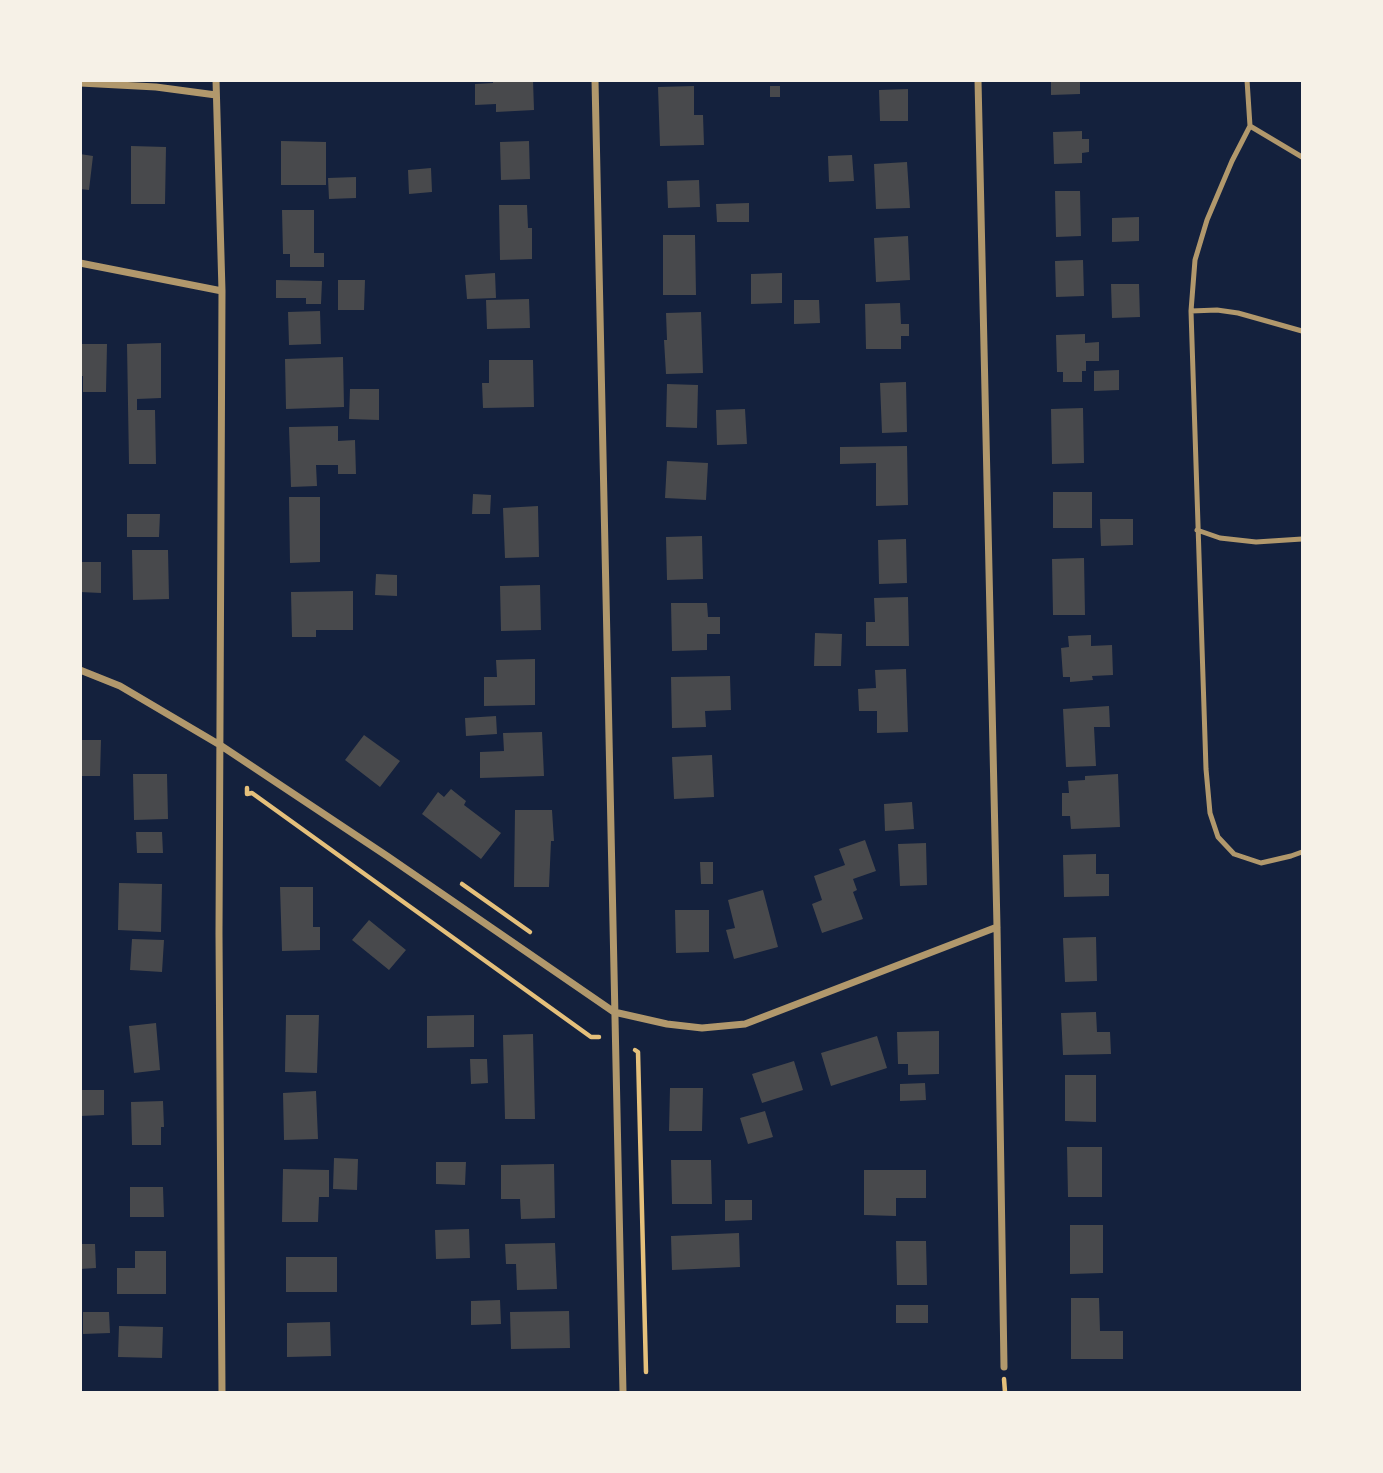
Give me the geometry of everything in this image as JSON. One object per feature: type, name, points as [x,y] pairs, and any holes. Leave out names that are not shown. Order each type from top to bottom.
[{"type":"street","points":[[216,80],[222,291],[219,933],[222,1392]]},
{"type":"street","points":[[595,80],[623,1392]]},
{"type":"street","points":[[978,80],[1004,1367]]},
{"type":"street","points":[[80,83],[156,87],[216,94]]},
{"type":"street","points":[[80,263],[222,291]]},
{"type":"street","points":[[80,670],[120,686],[220,745],[614,1012],[667,1024],[702,1028],[745,1024],[997,927]]},
{"type":"lane","points":[[1247,80],[1250,126],[1232,161],[1204,230],[1195,260],[1191,312],[1206,769],[1210,813],[1218,837],[1234,853],[1261,863],[1303,852]]},
{"type":"lane","points":[[1250,126],[1303,157]]},
{"type":"lane","points":[[1191,312],[1217,310],[1238,313],[1303,331]]},
{"type":"lane","points":[[1197,530],[1220,538],[1256,542],[1303,539]]},
{"type":"path","points":[[247,788],[247,794],[252,793],[591,1037],[599,1037]]},
{"type":"path","points":[[462,884],[536,936]]},
{"type":"path","points":[[635,1050],[638,1052],[646,1372]]},
{"type":"building","points":[[493,80],[533,80],[534,110],[496,112],[496,104],[475,105],[475,84],[493,83]]},
{"type":"building","points":[[1051,80],[1080,80],[1080,94],[1051,95]]},
{"type":"building","points":[[694,86],[694,115],[703,115],[704,145],[660,146],[658,87]]},
{"type":"building","points":[[770,86],[780,86],[780,97],[770,97]]},
{"type":"building","points":[[908,89],[908,121],[880,121],[879,90]]},
{"type":"building","points":[[1082,131],[1082,139],[1089,139],[1089,152],[1082,153],[1082,163],[1054,164],[1053,132]]},
{"type":"building","points":[[281,141],[326,142],[326,185],[281,185]]},
{"type":"building","points":[[529,141],[530,179],[501,180],[500,142]]},
{"type":"building","points":[[131,146],[166,147],[165,204],[131,204]]},
{"type":"building","points":[[80,154],[93,156],[89,190],[80,189]]},
{"type":"building","points":[[852,155],[854,181],[829,182],[828,156]]},
{"type":"building","points":[[907,162],[910,208],[876,209],[874,164]]},
{"type":"building","points":[[431,168],[432,192],[409,194],[408,170]]},
{"type":"building","points":[[356,177],[356,198],[329,199],[328,178]]},
{"type":"building","points":[[699,180],[700,207],[668,208],[667,181]]},
{"type":"building","points":[[1055,191],[1080,191],[1081,236],[1056,237]]},
{"type":"building","points":[[749,203],[749,222],[717,222],[716,204]]},
{"type":"building","points":[[499,205],[527,205],[528,228],[532,228],[532,259],[500,260]]},
{"type":"building","points":[[282,210],[314,210],[314,253],[324,253],[324,267],[290,267],[290,254],[283,254]]},
{"type":"building","points":[[1139,217],[1139,241],[1112,242],[1112,218]]},
{"type":"building","points":[[663,235],[695,235],[696,295],[663,295]]},
{"type":"building","points":[[908,236],[910,280],[876,282],[874,238]]},
{"type":"building","points":[[1083,260],[1084,296],[1056,297],[1055,261]]},
{"type":"building","points":[[495,273],[496,298],[467,299],[465,275]]},
{"type":"building","points":[[782,273],[782,303],[751,304],[751,274]]},
{"type":"building","points":[[276,280],[322,281],[321,304],[306,304],[306,298],[276,298]]},
{"type":"building","points":[[338,280],[365,280],[364,310],[338,310]]},
{"type":"building","points":[[1111,284],[1139,284],[1140,317],[1112,318]]},
{"type":"building","points":[[529,299],[530,328],[487,329],[486,300]]},
{"type":"building","points":[[794,300],[819,300],[820,323],[794,324]]},
{"type":"building","points":[[900,303],[901,324],[909,324],[909,336],[901,336],[901,349],[866,349],[865,304]]},
{"type":"building","points":[[320,311],[321,344],[289,345],[288,312]]},
{"type":"building","points":[[701,312],[703,373],[666,374],[666,313]]},
{"type":"building","points":[[1085,334],[1085,343],[1099,342],[1099,361],[1086,361],[1082,382],[1063,382],[1063,372],[1057,372],[1056,335]]},
{"type":"building","points":[[161,343],[161,398],[137,399],[137,410],[155,410],[156,464],[129,464],[127,344]]},
{"type":"building","points":[[80,344],[107,344],[106,392],[83,392]]},
{"type":"building","points":[[343,357],[344,407],[286,409],[285,359]]},
{"type":"building","points":[[489,360],[533,360],[534,407],[483,408],[482,383],[489,383]]},
{"type":"building","points":[[1119,370],[1119,390],[1094,391],[1094,371]]},
{"type":"building","points":[[906,382],[907,432],[882,433],[880,383]]},
{"type":"building","points":[[667,384],[698,385],[697,428],[666,427]]},
{"type":"building","points":[[350,389],[379,389],[379,420],[349,419]]},
{"type":"building","points":[[1083,408],[1084,463],[1052,464],[1051,409]]},
{"type":"building","points":[[745,409],[747,444],[717,445],[716,410]]},
{"type":"building","points":[[338,426],[338,441],[355,440],[356,474],[338,474],[338,465],[316,465],[317,486],[291,487],[289,427]]},
{"type":"building","points":[[907,446],[908,505],[876,506],[876,463],[840,464],[840,447]]},
{"type":"building","points":[[667,461],[708,463],[706,500],[665,498]]},
{"type":"building","points":[[1053,492],[1092,492],[1092,528],[1053,528]]},
{"type":"building","points":[[473,494],[491,495],[490,514],[472,514]]},
{"type":"building","points":[[289,497],[320,497],[320,562],[290,563]]},
{"type":"building","points":[[538,506],[539,557],[505,558],[503,508]]},
{"type":"building","points":[[127,514],[160,514],[159,537],[127,537]]},
{"type":"building","points":[[1100,519],[1133,519],[1133,545],[1101,546]]},
{"type":"building","points":[[702,536],[703,579],[667,580],[666,537]]},
{"type":"building","points":[[906,539],[907,583],[879,584],[878,540]]},
{"type":"building","points":[[132,550],[168,550],[169,599],[133,600]]},
{"type":"building","points":[[1084,558],[1085,615],[1053,615],[1052,559]]},
{"type":"building","points":[[80,562],[101,562],[101,593],[80,592]]},
{"type":"building","points":[[376,574],[397,575],[397,596],[375,595]]},
{"type":"building","points":[[540,585],[541,630],[501,631],[500,586]]},
{"type":"building","points":[[353,591],[353,630],[316,630],[316,637],[292,637],[291,592]]},
{"type":"building","points":[[908,597],[909,646],[866,646],[866,622],[875,622],[874,598]]},
{"type":"building","points":[[671,603],[707,603],[708,617],[720,617],[720,634],[707,634],[707,650],[672,651]]},
{"type":"building","points":[[815,633],[842,634],[841,666],[814,666]]},
{"type":"building","points":[[1091,635],[1091,646],[1112,645],[1113,675],[1092,676],[1093,680],[1070,682],[1070,677],[1063,677],[1061,648],[1069,647],[1068,636]]},
{"type":"building","points":[[535,659],[535,705],[484,706],[484,677],[497,677],[496,660]]},
{"type":"building","points":[[906,669],[908,732],[877,733],[877,711],[859,711],[858,689],[876,688],[875,670]]},
{"type":"building","points":[[730,676],[731,710],[705,711],[706,727],[672,728],[671,677]]},
{"type":"building","points":[[1109,706],[1110,727],[1094,727],[1096,766],[1066,767],[1063,709]]},
{"type":"building","points":[[496,716],[497,734],[466,736],[465,718]]},
{"type":"building","points":[[542,732],[544,776],[480,778],[480,752],[504,751],[503,733]]},
{"type":"building","points":[[364,735],[400,761],[380,787],[345,760]]},
{"type":"building","points":[[80,740],[101,740],[100,776],[80,776]]},
{"type":"building","points":[[712,755],[714,797],[674,799],[672,757]]},
{"type":"building","points":[[133,774],[167,774],[168,819],[134,820]]},
{"type":"building","points":[[1118,774],[1120,827],[1071,829],[1070,816],[1062,816],[1062,793],[1069,793],[1068,781],[1085,780],[1085,776]]},
{"type":"building","points":[[451,789],[466,801],[464,805],[501,833],[481,859],[422,814],[438,792],[444,797]]},
{"type":"building","points":[[912,802],[914,829],[885,831],[884,804]]},
{"type":"building","points":[[515,810],[552,810],[554,841],[551,841],[549,887],[514,887]]},
{"type":"building","points":[[136,832],[162,832],[163,853],[137,853]]},
{"type":"building","points":[[865,840],[876,871],[853,879],[857,890],[853,892],[863,919],[822,933],[812,904],[822,900],[814,876],[845,865],[839,849]]},
{"type":"building","points":[[926,843],[927,885],[900,886],[898,844]]},
{"type":"building","points":[[1096,854],[1096,874],[1109,874],[1109,896],[1064,897],[1063,855]]},
{"type":"building","points":[[700,862],[713,862],[713,884],[701,884]]},
{"type":"building","points":[[119,883],[162,884],[161,932],[118,930]]},
{"type":"building","points":[[280,887],[313,887],[313,927],[320,927],[320,950],[282,951]]},
{"type":"building","points":[[763,890],[778,947],[734,959],[726,930],[735,928],[728,900]]},
{"type":"building","points":[[675,910],[709,910],[709,952],[676,953]]},
{"type":"building","points":[[369,920],[406,950],[389,970],[352,940]]},
{"type":"building","points":[[1096,937],[1097,981],[1065,982],[1063,938]]},
{"type":"building","points":[[132,939],[164,940],[162,972],[130,970]]},
{"type":"building","points":[[1096,1012],[1097,1032],[1110,1032],[1111,1054],[1063,1055],[1061,1013]]},
{"type":"building","points":[[286,1015],[319,1015],[317,1073],[285,1072]]},
{"type":"building","points":[[474,1015],[474,1047],[427,1048],[427,1016]]},
{"type":"building","points":[[156,1023],[160,1070],[134,1073],[129,1026]]},
{"type":"building","points":[[939,1031],[939,1074],[908,1075],[908,1064],[898,1064],[897,1032]]},
{"type":"building","points":[[533,1034],[535,1119],[505,1119],[503,1035]]},
{"type":"building","points":[[877,1036],[887,1068],[831,1086],[821,1053]]},
{"type":"building","points":[[470,1059],[487,1059],[488,1083],[471,1084]]},
{"type":"building","points":[[794,1061],[803,1090],[762,1103],[752,1074]]},
{"type":"building","points":[[1065,1075],[1096,1075],[1096,1122],[1065,1121]]},
{"type":"building","points":[[925,1083],[926,1100],[900,1101],[900,1084]]},
{"type":"building","points":[[670,1088],[703,1088],[702,1131],[669,1131]]},
{"type":"building","points":[[80,1090],[104,1090],[104,1115],[80,1116]]},
{"type":"building","points":[[316,1091],[318,1139],[284,1140],[283,1093]]},
{"type":"building","points":[[163,1101],[164,1127],[161,1127],[161,1145],[132,1145],[131,1102]]},
{"type":"building","points":[[765,1111],[773,1137],[748,1144],[740,1118]]},
{"type":"building","points":[[1067,1147],[1102,1147],[1102,1197],[1068,1197]]},
{"type":"building","points":[[334,1158],[358,1159],[357,1190],[333,1189]]},
{"type":"building","points":[[671,1160],[711,1160],[712,1204],[672,1204]]},
{"type":"building","points":[[436,1162],[466,1162],[465,1185],[436,1184]]},
{"type":"building","points":[[554,1164],[555,1218],[521,1219],[520,1199],[501,1199],[501,1165]]},
{"type":"building","points":[[283,1169],[329,1170],[329,1197],[319,1197],[318,1222],[282,1222]]},
{"type":"building","points":[[864,1170],[926,1170],[926,1198],[896,1198],[896,1216],[864,1215]]},
{"type":"building","points":[[130,1187],[163,1187],[164,1217],[130,1217]]},
{"type":"building","points":[[725,1200],[752,1200],[752,1220],[725,1221]]},
{"type":"building","points":[[1070,1225],[1103,1225],[1103,1273],[1070,1274]]},
{"type":"building","points":[[469,1229],[470,1258],[436,1259],[435,1230]]},
{"type":"building","points":[[739,1233],[740,1267],[672,1270],[671,1236]]},
{"type":"building","points":[[896,1241],[926,1241],[927,1285],[897,1285]]},
{"type":"building","points":[[555,1243],[557,1289],[517,1290],[516,1264],[506,1264],[505,1244]]},
{"type":"building","points":[[80,1244],[95,1244],[96,1268],[80,1269]]},
{"type":"building","points":[[135,1251],[166,1251],[166,1294],[117,1294],[117,1268],[135,1268]]},
{"type":"building","points":[[286,1257],[337,1257],[337,1292],[286,1292]]},
{"type":"building","points":[[1071,1298],[1099,1298],[1100,1331],[1123,1331],[1123,1359],[1071,1359]]},
{"type":"building","points":[[500,1300],[501,1324],[471,1325],[471,1301]]},
{"type":"building","points":[[896,1305],[928,1305],[928,1323],[896,1323]]},
{"type":"building","points":[[569,1311],[570,1348],[511,1349],[510,1312]]},
{"type":"building","points":[[83,1312],[109,1312],[110,1333],[83,1334]]},
{"type":"building","points":[[330,1322],[331,1356],[287,1357],[287,1323]]},
{"type":"building","points":[[119,1326],[163,1327],[162,1358],[118,1357]]}]
